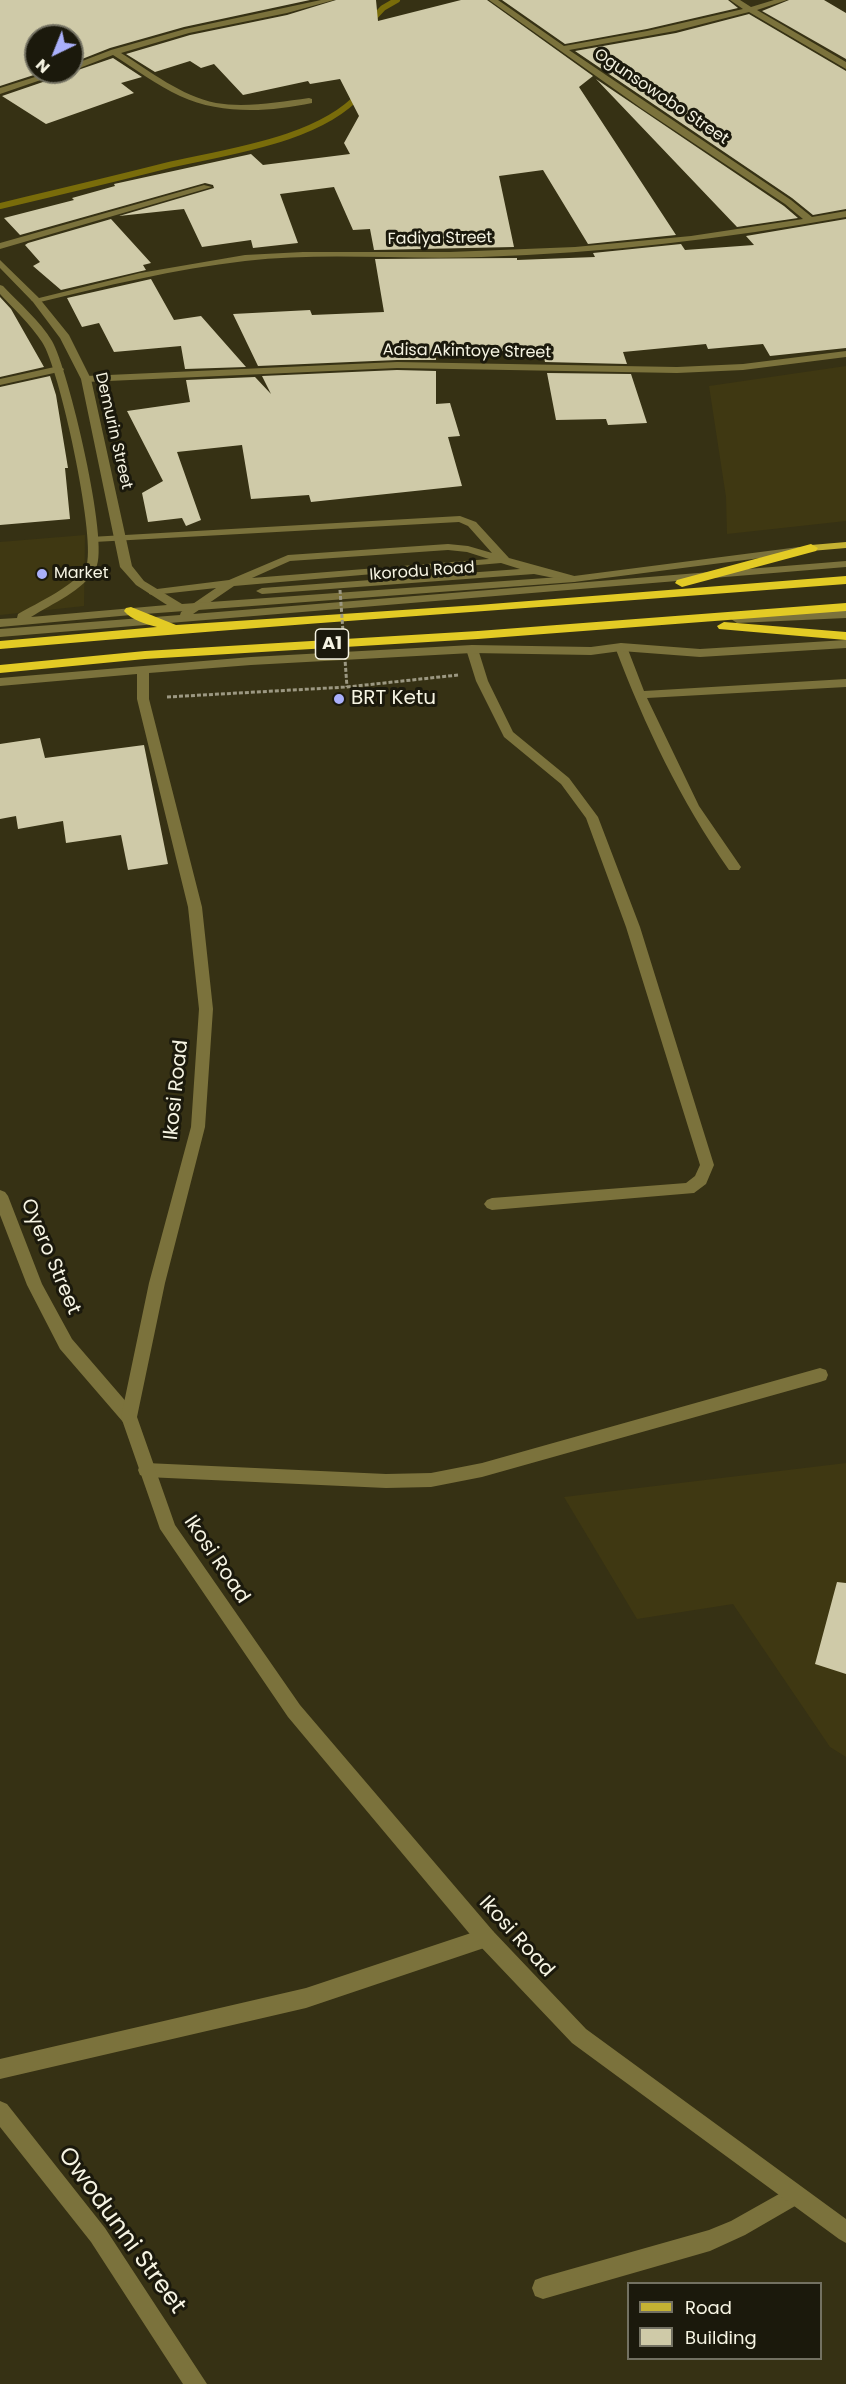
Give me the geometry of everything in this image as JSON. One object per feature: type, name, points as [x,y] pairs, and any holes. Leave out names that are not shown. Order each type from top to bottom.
[{"type":"highway","points":[[643,594],[811,548]]},
{"type":"highway","name":"A1","points":[[0,645],[192,627],[478,609],[643,594],[846,580]]},
{"type":"highway","name":"A1","points":[[0,669],[145,656],[665,622],[846,607]]},
{"type":"highway","points":[[131,611],[164,626],[192,627]]},
{"type":"highway","points":[[665,622],[846,636]]},
{"type":"main road","name":"Ikorodu Road","points":[[811,548],[846,545]]},
{"type":"street","points":[[84,63],[114,52],[188,31],[330,0]]},
{"type":"street","name":"Ogunsowobo Street","points":[[493,0],[811,220]]},
{"type":"street","points":[[734,0],[846,66]]},
{"type":"street","points":[[565,48],[652,33],[783,0]]},
{"type":"street","points":[[114,52],[183,94],[206,103],[229,107],[309,101]]},
{"type":"street","points":[[0,91],[24,83]]},
{"type":"street","points":[[0,246],[207,188]]},
{"type":"street","name":"Fadiya Street","points":[[36,300],[163,271],[245,258],[292,254],[422,255],[550,252],[678,242],[750,232],[846,214]]},
{"type":"street","name":"Demurin Street","points":[[0,264],[36,300],[65,337],[87,379],[126,567],[140,583],[180,612]]},
{"type":"street","name":"Demurin Street","points":[[0,288],[47,341],[59,369],[72,418],[94,539],[92,566],[78,583],[14,622]]},
{"type":"street","name":"Adisa Akintoye Street","points":[[87,379],[397,365],[677,370],[743,367],[846,354]]},
{"type":"street","points":[[0,382],[59,369]]},
{"type":"street","points":[[94,539],[460,519],[472,524],[505,561]]},
{"type":"street","points":[[195,607],[231,583],[288,558],[448,547],[468,549],[537,571],[573,579]]},
{"type":"street","name":"Ikorodu Road","points":[[0,623],[131,611],[180,612],[195,607],[573,579],[811,548]]},
{"type":"street","points":[[153,592],[231,583],[505,561]]},
{"type":"street","points":[[0,633],[147,620],[180,612],[705,577],[846,564]]},
{"type":"street","points":[[211,595],[537,571]]},
{"type":"street","points":[[665,622],[846,614]]},
{"type":"street","points":[[0,682],[251,661],[472,649],[591,651],[621,647],[700,653],[846,644]]},
{"type":"street","points":[[621,647],[639,695],[694,808],[734,867]]},
{"type":"street","points":[[472,649],[480,674],[508,734],[565,782],[591,817],[633,927],[707,1165],[701,1180],[689,1190],[492,1204]]},
{"type":"street","name":"Ikosi Road","points":[[143,671],[143,699],[195,907],[206,1010],[198,1127],[157,1283],[129,1417],[168,1529],[294,1711],[486,1938],[579,2036],[846,2232]]},
{"type":"street","points":[[639,695],[846,683]]},
{"type":"street","name":"Oyero Street","points":[[0,1196],[35,1285],[66,1344],[129,1417]]},
{"type":"street","points":[[146,1470],[386,1481],[431,1480],[482,1470],[820,1375]]},
{"type":"street","points":[[0,2069],[306,1998],[486,1938]]},
{"type":"street","name":"Owodunni Street","points":[[0,2111],[98,2235],[196,2384]]},
{"type":"street","points":[[543,2288],[711,2240],[738,2228],[795,2195]]},
{"type":"path","points":[[340,590],[347,687]]},
{"type":"path","points":[[143,699],[347,687],[434,676],[480,674]]},
{"type":"shaded area","points":[[846,366],[846,521],[727,534],[726,497],[709,386]]},
{"type":"shaded area","name":"Market","points":[[85,535],[84,606],[0,615],[0,542]]},
{"type":"shaded area","points":[[846,1463],[846,1757],[830,1747],[733,1604],[637,1619],[564,1497]]},
{"type":"building","points":[[0,0],[310,0],[184,27],[110,48],[84,58],[84,24],[24,24],[24,78],[0,86]]},
{"type":"building","points":[[336,0],[376,0],[378,21],[461,0],[487,0],[593,76],[579,87],[676,235],[588,244],[543,170],[499,176],[514,247],[374,250],[370,229],[353,230],[334,187],[280,194],[298,243],[253,248],[251,240],[202,247],[184,209],[119,216],[214,188],[213,185],[205,183],[20,235],[4,218],[74,200],[72,198],[115,186],[114,184],[251,154],[263,165],[350,154],[344,143],[359,116],[340,79],[310,84],[308,81],[243,95],[214,64],[201,68],[190,61],[155,72],[126,54],[190,35],[287,15]]},
{"type":"building","points":[[502,0],[728,0],[738,8],[647,29],[565,44]]},
{"type":"building","points":[[789,0],[824,0],[846,13],[846,59],[762,11]]},
{"type":"building","points":[[749,14],[846,71],[846,209],[813,215],[792,198],[575,51],[676,33]]},
{"type":"building","points":[[113,58],[142,77],[121,83],[134,93],[46,124],[2,96],[37,84],[84,84],[84,68]]},
{"type":"building","points":[[596,79],[784,206],[798,218],[737,227]]},
{"type":"building","points":[[111,219],[151,263],[143,265],[146,270],[61,290],[33,266],[40,262],[25,245],[28,243]]},
{"type":"building","points":[[846,219],[846,348],[770,356],[763,344],[708,349],[706,344],[623,352],[627,364],[545,362],[542,349],[500,351],[498,345],[436,348],[436,360],[258,366],[233,314],[310,310],[312,315],[384,312],[375,259],[517,258],[517,260],[595,257],[593,253],[681,244],[685,250],[754,245],[746,236]]},
{"type":"building","points":[[151,279],[174,320],[201,316],[246,367],[185,369],[181,346],[114,352],[99,323],[82,327],[67,298]]},
{"type":"building","points":[[0,297],[11,309],[44,367],[0,377]]},
{"type":"building","points":[[397,370],[436,371],[436,404],[450,403],[460,436],[448,437],[462,486],[311,502],[309,495],[251,499],[242,445],[177,452],[201,520],[186,526],[182,518],[148,522],[142,493],[163,481],[127,411],[190,402],[186,380],[255,377],[271,394],[262,376]]},
{"type":"building","points":[[547,373],[631,374],[647,423],[608,425],[606,419],[556,420]]},
{"type":"building","points":[[50,376],[56,395],[68,468],[65,468],[70,519],[0,525],[0,387]]},
{"type":"building","points":[[40,738],[45,758],[144,745],[168,864],[128,870],[121,835],[66,843],[63,821],[18,829],[16,816],[0,819],[0,744]]},
{"type":"building","points":[[837,1582],[846,1583],[846,1674],[815,1664]]},
{"type":"waterway","points":[[369,23],[383,8],[397,0]]},
{"type":"waterway","points":[[0,206],[242,149],[295,134],[342,110],[360,94]]},
{"type":"place","name":"Market","points":[[42,574]]},
{"type":"place","name":"BRT Ketu","points":[[339,699]]}]
